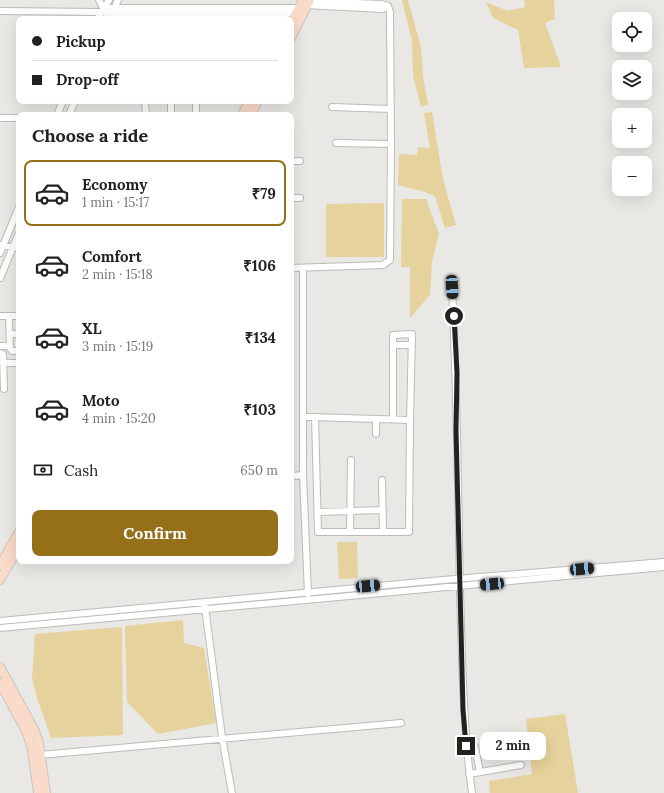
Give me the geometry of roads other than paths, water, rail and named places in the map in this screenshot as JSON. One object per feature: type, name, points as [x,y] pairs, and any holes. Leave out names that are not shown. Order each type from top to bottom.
[{"type":"main road","points":[[294,19],[304,5]]},
{"type":"main road","points":[[294,30],[304,5]]},
{"type":"main road","points":[[0,565],[16,537]]},
{"type":"main road","points":[[0,580],[16,552]]},
{"type":"main road","points":[[0,667],[34,729],[39,743],[46,793]]},
{"type":"main road","points":[[0,683],[26,732],[32,749],[38,793]]},
{"type":"street","points":[[99,0],[102,10],[110,16]]},
{"type":"street","points":[[99,16],[109,0]]},
{"type":"street","points":[[111,16],[118,0]]},
{"type":"street","points":[[225,0],[225,7]]},
{"type":"street","points":[[0,11],[225,7],[290,3],[304,5]]},
{"type":"street","points":[[127,16],[304,5],[381,4],[388,6],[390,12],[392,144],[390,260],[383,265],[294,268]]},
{"type":"street","points":[[332,107],[391,109]]},
{"type":"street","points":[[0,118],[16,118]]},
{"type":"street","points":[[336,143],[392,144]]},
{"type":"street","points":[[294,161],[300,161]]},
{"type":"street","points":[[294,198],[300,198]]},
{"type":"street","points":[[0,253],[16,214]]},
{"type":"street","points":[[0,278],[16,247],[2,245]]},
{"type":"street","points":[[303,268],[303,497],[309,600]]},
{"type":"street","points":[[452,287],[457,373],[456,430],[463,709],[472,793]]},
{"type":"street","points":[[0,316],[16,316]]},
{"type":"street","points":[[9,316],[10,346],[11,350],[16,351]]},
{"type":"street","points":[[10,334],[16,334]]},
{"type":"street","points":[[315,417],[318,532],[409,532],[412,334],[393,335],[393,420]]},
{"type":"street","points":[[393,345],[412,345]]},
{"type":"street","points":[[0,346],[10,346]]},
{"type":"street","points":[[0,353],[3,353],[4,389]]},
{"type":"street","points":[[3,363],[16,363]]},
{"type":"street","points":[[303,417],[410,420]]},
{"type":"street","points":[[376,419],[376,434]]},
{"type":"street","points":[[350,531],[351,460]]},
{"type":"street","points":[[294,476],[303,476]]},
{"type":"street","points":[[382,480],[383,532]]},
{"type":"street","points":[[303,497],[317,497]]},
{"type":"street","points":[[318,512],[383,510]]},
{"type":"street","points":[[0,621],[460,578],[664,562]]},
{"type":"street","points":[[0,628],[664,567]]},
{"type":"street","points":[[204,601],[222,737],[232,793]]},
{"type":"street","points":[[40,755],[222,737],[401,722]]},
{"type":"street","points":[[475,747],[480,772]]},
{"type":"street","points":[[469,774],[521,765]]}]
